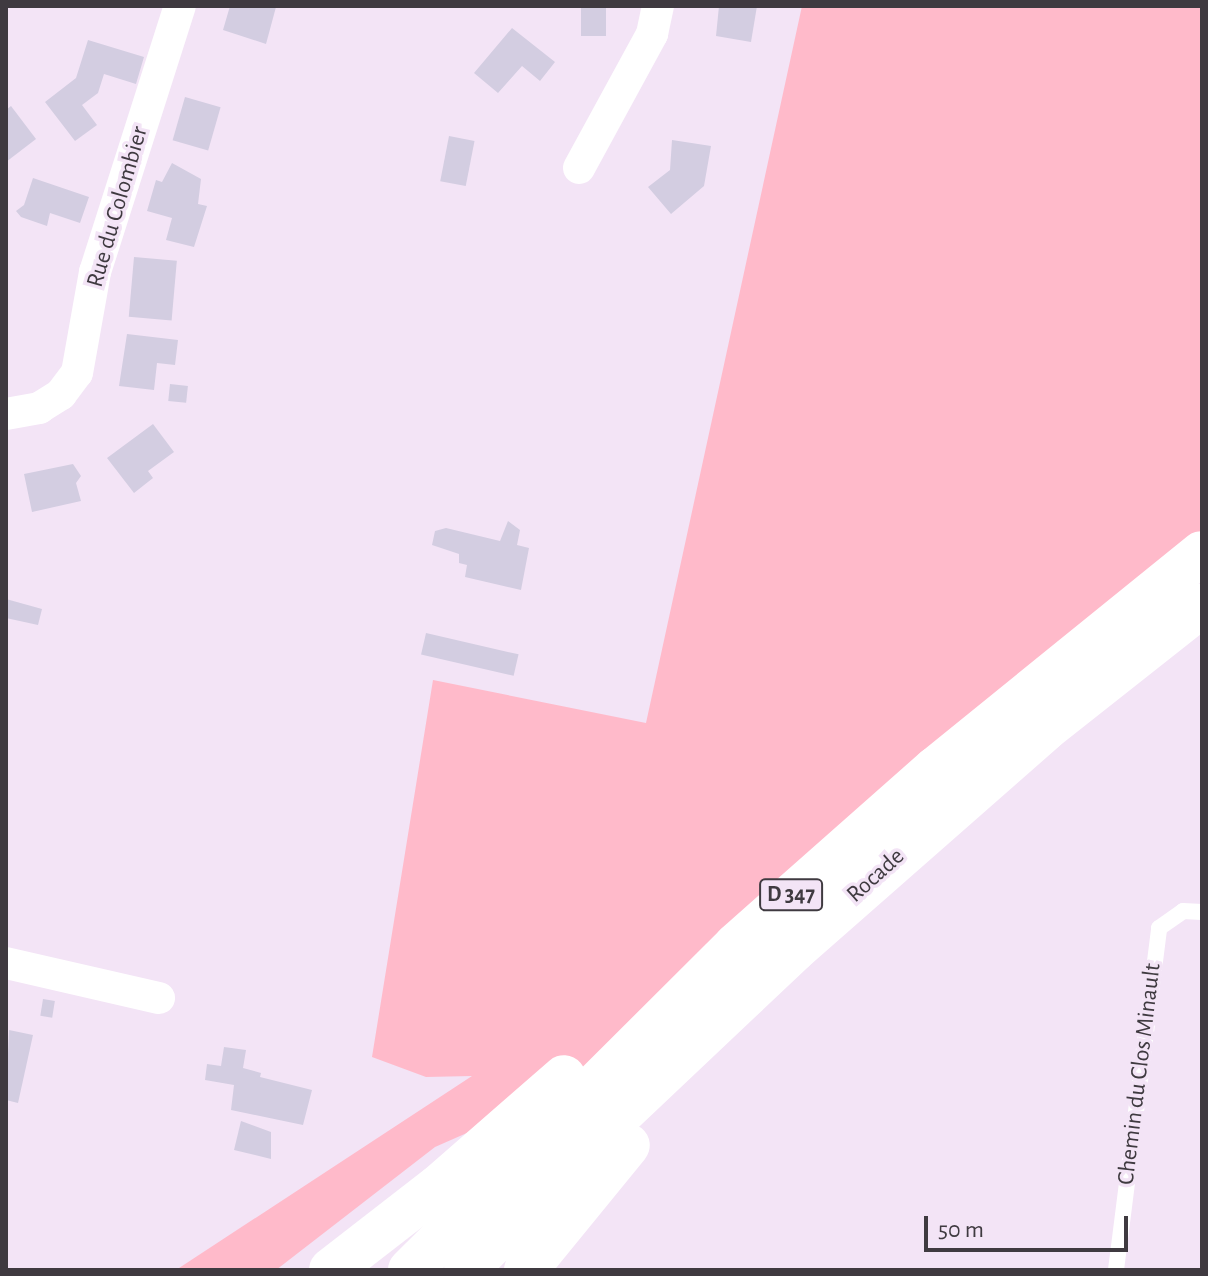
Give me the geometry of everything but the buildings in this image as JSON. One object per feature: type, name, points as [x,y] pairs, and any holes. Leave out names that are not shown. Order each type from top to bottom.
[{"type":"highway","name":"D 347","points":[[410,1270],[736,945],[935,769],[1202,553]]},
{"type":"highway","name":"Rocade","points":[[466,1270],[610,1124],[794,950],[1008,761],[1202,605]]},
{"type":"highway","points":[[331,1270],[438,1187],[668,984],[736,945]]},
{"type":"highway","points":[[526,1270],[593,1183],[713,1056],[794,950]]},
{"type":"street","name":"Rue du Colombier","points":[[6,414],[39,408],[61,394],[77,373],[95,272],[180,6]]},
{"type":"street","points":[[579,168],[652,34],[658,6]]},
{"type":"street","points":[[6,963],[159,998]]},
{"type":"lane","name":"Chemin du Clos Minault","points":[[1116,1270],[1159,928],[1183,911],[1202,912]]},
{"type":"shaded area","points":[[802,6],[1202,6],[1202,579],[546,1098],[435,1147],[276,1270],[176,1270],[472,1076],[426,1077],[372,1057],[433,680],[646,723]]}]
